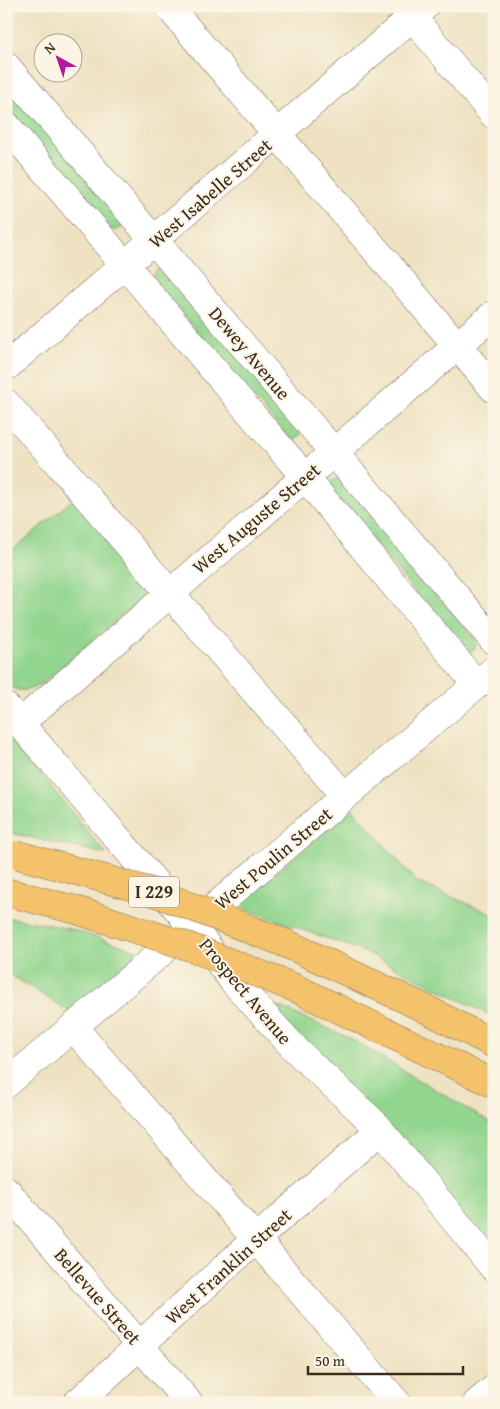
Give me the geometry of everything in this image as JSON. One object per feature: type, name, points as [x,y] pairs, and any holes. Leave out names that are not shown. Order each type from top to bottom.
[{"type":"highway","name":"I 229","points":[[12,853],[156,893],[285,943],[420,1006],[494,1044]]},
{"type":"highway","name":"I 229","points":[[6,892],[76,910],[190,947],[295,988],[494,1084]]},
{"type":"street","points":[[168,6],[494,389]]},
{"type":"street","points":[[413,10],[494,115]]},
{"type":"street","name":"West Isabelle Street","points":[[6,366],[126,266],[277,134],[413,10]]},
{"type":"street","name":"Dewey Avenue","points":[[6,66],[494,641]]},
{"type":"street","name":"Dewey Avenue","points":[[6,125],[304,476],[489,675]]},
{"type":"street","name":"West Auguste Street","points":[[13,715],[170,591],[494,314]]},
{"type":"street","points":[[6,403],[345,796]]},
{"type":"street","name":"West Poulin Street","points":[[6,1084],[489,675]]},
{"type":"street","name":"Prospect Avenue","points":[[13,715],[192,926],[233,980],[297,1051],[380,1130],[494,1268]]},
{"type":"street","points":[[73,1027],[397,1403]]},
{"type":"street","name":"West Franklin Street","points":[[77,1403],[256,1239],[380,1130]]},
{"type":"street","name":"Bellevue Street","points":[[6,1190],[190,1403]]},
{"type":"street","points":[[477,1403],[494,1390]]},
{"type":"green space","points":[[6,85],[121,217],[123,226],[117,230],[110,229],[6,107]]},
{"type":"green space","points":[[159,268],[166,271],[298,427],[300,435],[292,442],[154,281],[154,273]]},
{"type":"green space","points":[[335,479],[341,480],[476,640],[475,648],[469,653],[463,650],[330,489],[330,483]]},
{"type":"green space","points":[[78,495],[156,586],[40,685],[26,690],[18,690],[6,682],[6,556]]},
{"type":"green space","points":[[6,732],[106,854],[6,832]]},
{"type":"green space","points":[[352,808],[417,882],[494,915],[494,1017],[365,952],[237,906]]},
{"type":"green space","points":[[6,917],[71,929],[151,955],[78,1017],[6,972]]},
{"type":"green space","points":[[259,1003],[280,1007],[351,1039],[494,1125],[494,1255]]}]
